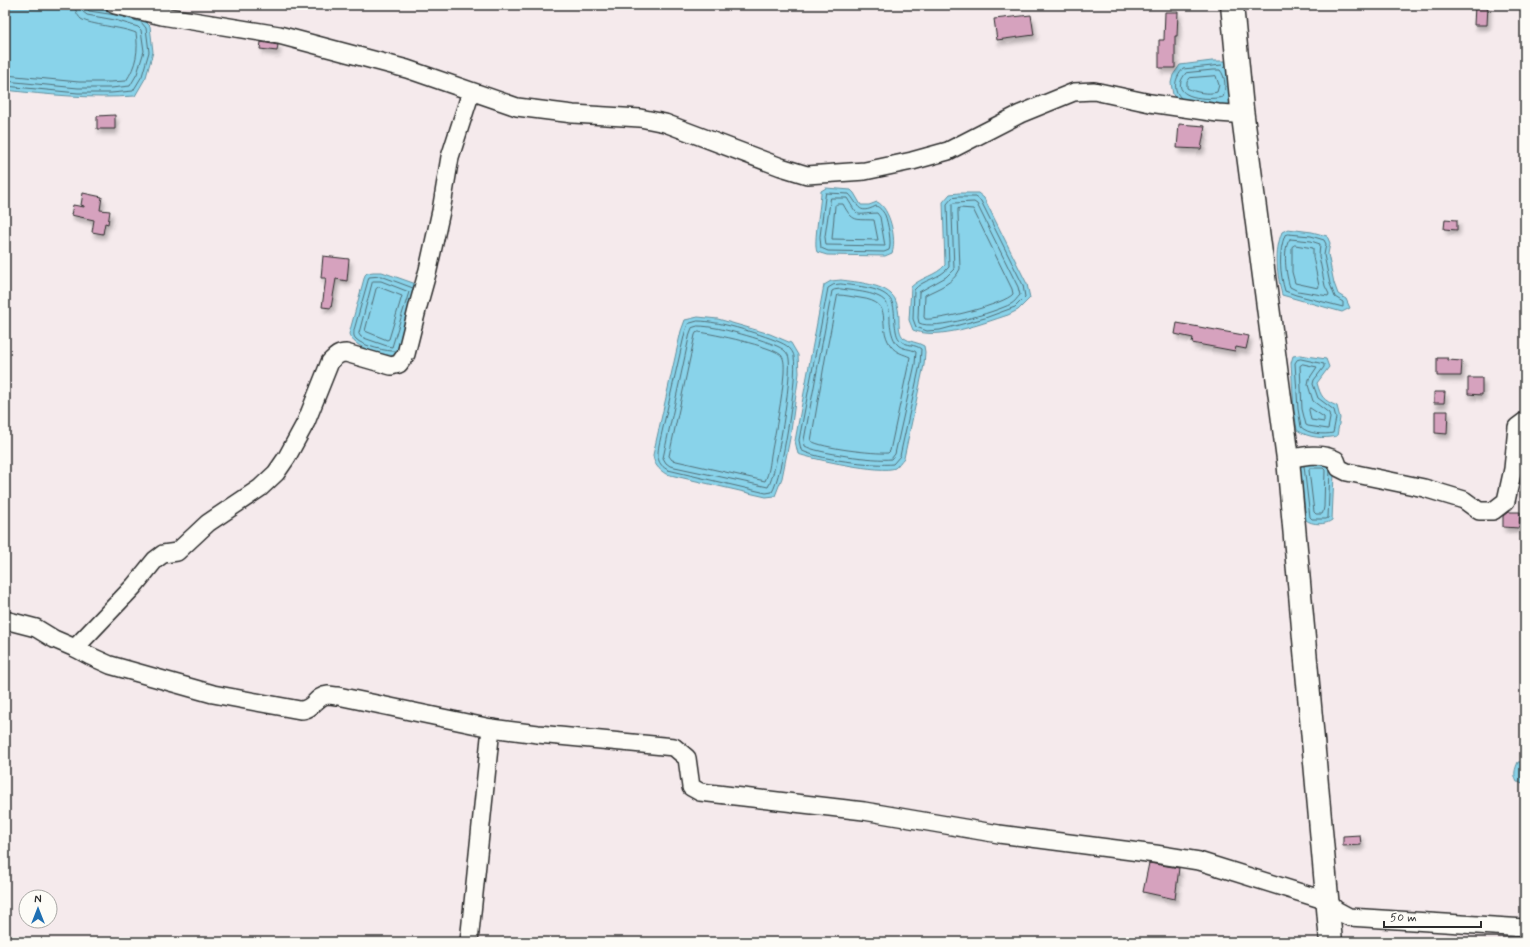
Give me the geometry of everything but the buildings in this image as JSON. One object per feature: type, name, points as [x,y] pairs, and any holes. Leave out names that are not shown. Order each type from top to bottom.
[{"type":"main road","points":[[1232,5],[1242,109],[1288,459],[1331,942]]},
{"type":"street","points":[[115,5],[162,16],[279,36],[407,69],[517,107],[573,114],[640,118],[665,123],[781,167],[807,175],[865,171],[912,161],[948,151],[1020,114],[1074,92],[1094,91],[1150,103],[1218,113],[1234,114],[1242,109]]},
{"type":"street","points":[[75,648],[134,586],[155,560],[163,554],[176,552],[208,523],[260,488],[276,473],[287,457],[306,422],[330,362],[335,357],[340,353],[346,353],[390,366],[402,362],[406,354],[428,270],[441,212],[450,157],[471,92]]},
{"type":"street","points":[[1288,459],[1306,455],[1330,457],[1336,460],[1339,468],[1347,472],[1424,488],[1464,500],[1479,511],[1493,511],[1506,501],[1513,469],[1517,427],[1525,422]]},
{"type":"street","points":[[5,620],[36,628],[54,639],[110,665],[213,694],[280,707],[305,710],[327,695],[338,696],[491,728],[674,747],[687,758],[691,787],[700,792],[864,811],[999,834],[1155,854],[1198,862],[1327,901],[1342,914],[1356,918],[1525,928]]},
{"type":"street","points":[[469,942],[491,728]]},
{"type":"water","points":[[5,5],[79,5],[117,11],[143,19],[150,26],[153,52],[146,77],[135,96],[70,96],[5,90]]},
{"type":"water","points":[[1225,61],[1231,69],[1232,104],[1213,109],[1180,102],[1173,95],[1171,83],[1173,75],[1180,65]]},
{"type":"water","points":[[826,188],[851,190],[861,205],[869,205],[877,202],[882,205],[889,217],[893,233],[894,241],[892,253],[885,256],[827,255],[817,252],[816,240],[821,191]]},
{"type":"water","points":[[978,193],[984,198],[1027,284],[1030,298],[1018,310],[1008,315],[960,330],[923,333],[913,330],[909,320],[911,287],[937,272],[945,265],[943,202],[950,194]]},
{"type":"water","points":[[1288,229],[1312,232],[1327,236],[1330,243],[1328,254],[1334,283],[1338,294],[1346,299],[1350,308],[1342,312],[1282,295],[1277,255],[1279,240],[1282,232]]},
{"type":"water","points":[[373,272],[382,272],[416,284],[409,325],[396,356],[377,353],[363,347],[357,344],[349,334],[365,275]]},
{"type":"water","points":[[841,280],[871,285],[891,294],[897,304],[902,336],[924,346],[924,365],[904,458],[895,468],[863,468],[798,454],[795,441],[824,285],[831,281]]},
{"type":"water","points":[[698,317],[718,319],[770,334],[791,343],[798,355],[799,373],[790,438],[782,478],[775,496],[766,497],[666,474],[655,464],[653,455],[681,331],[685,320]]},
{"type":"water","points":[[1300,355],[1326,359],[1329,367],[1317,383],[1323,398],[1337,406],[1340,418],[1337,436],[1316,437],[1306,435],[1297,430],[1294,410],[1291,363],[1293,356]]},
{"type":"water","points":[[1299,463],[1333,463],[1332,520],[1329,522],[1315,524],[1306,520]]},
{"type":"water","points":[[1518,762],[1525,762],[1525,783],[1517,782],[1515,777]]}]
